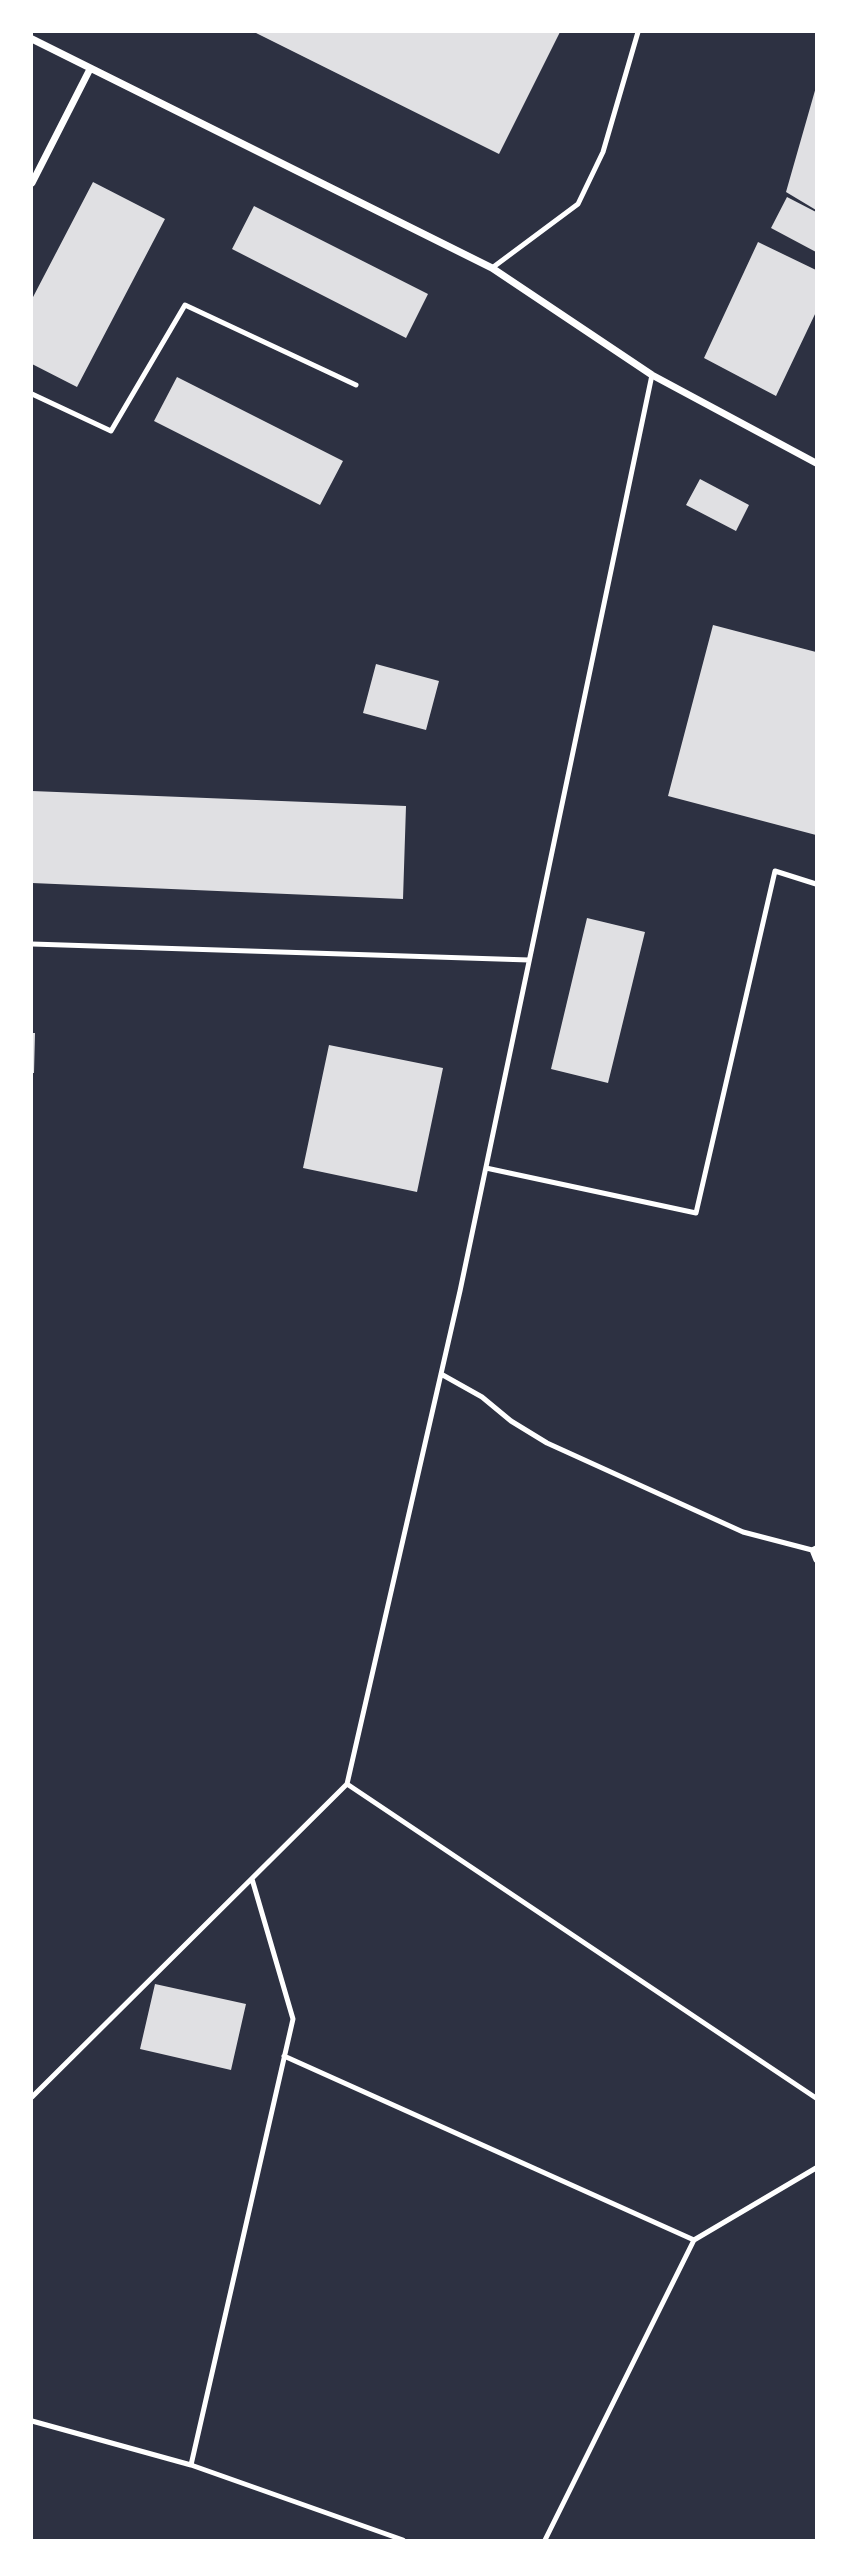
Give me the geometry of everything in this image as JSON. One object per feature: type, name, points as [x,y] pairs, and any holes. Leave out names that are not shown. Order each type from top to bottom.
[{"type":"street","points":[[32,39],[492,268],[652,375],[817,463]]},
{"type":"street","points":[[32,183],[90,69]]},
{"type":"lane","points":[[492,268],[578,204],[603,152],[638,32]]},
{"type":"lane","points":[[32,394],[111,431],[185,305],[356,385]]},
{"type":"lane","points":[[32,2097],[347,1784],[486,1168],[652,375]]},
{"type":"lane","points":[[486,1168],[696,1213],[775,871],[817,884]]},
{"type":"lane","points":[[32,944],[529,960]]},
{"type":"lane","points":[[441,1374],[482,1397],[511,1421],[547,1443],[743,1532],[814,1549],[817,1560]]},
{"type":"lane","points":[[347,1784],[817,2098]]},
{"type":"lane","points":[[191,2465],[293,2018],[252,1879]]},
{"type":"lane","points":[[284,2056],[694,2241]]},
{"type":"lane","points":[[545,2540],[694,2241],[817,2168]]},
{"type":"lane","points":[[32,2421],[191,2465],[403,2540]]},
{"type":"building","points":[[254,32],[560,32],[499,154]]},
{"type":"building","points":[[816,87],[816,210],[786,192]]},
{"type":"building","points":[[93,182],[165,219],[77,387],[32,364],[32,299]]},
{"type":"building","points":[[787,197],[816,212],[816,252],[771,228]]},
{"type":"building","points":[[254,206],[428,294],[406,338],[232,249]]},
{"type":"building","points":[[758,242],[816,270],[816,312],[776,396],[704,358]]},
{"type":"building","points":[[177,377],[343,461],[320,505],[154,421]]},
{"type":"building","points":[[700,479],[749,505],[736,531],[686,505]]},
{"type":"building","points":[[713,625],[816,652],[816,835],[668,796]]},
{"type":"building","points":[[376,664],[439,681],[426,730],[363,713]]},
{"type":"building","points":[[32,791],[406,806],[403,899],[32,883]]},
{"type":"building","points":[[587,918],[645,932],[608,1083],[551,1069]]},
{"type":"building","points":[[32,1033],[35,1033],[34,1073],[32,1073]]},
{"type":"building","points":[[329,1045],[443,1068],[417,1192],[303,1168]]},
{"type":"building","points":[[155,1984],[246,2004],[231,2070],[140,2049]]}]
